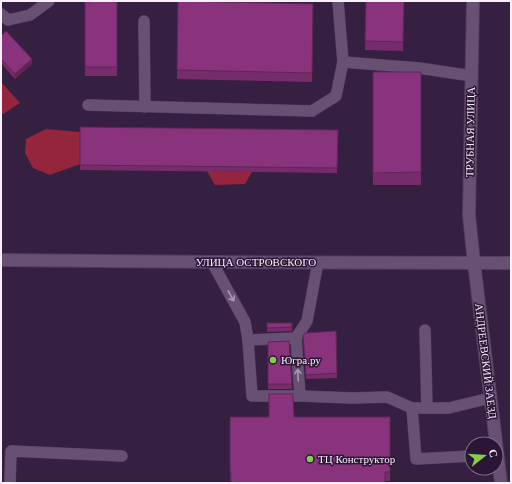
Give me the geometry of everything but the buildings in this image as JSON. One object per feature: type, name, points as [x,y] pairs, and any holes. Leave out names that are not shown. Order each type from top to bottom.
[{"type":"main road","name":"ТРУБНАЯ УЛИЦА","points":[[473,1],[469,215],[474,263]]},
{"type":"main road","name":"УЛИЦА ОСТРОВСКОГО","points":[[1,260],[511,263]]},
{"type":"main road","name":"АНДРЕЕВСКИЙ ЗАЕЗД","points":[[474,263],[495,436]]},
{"type":"lane","points":[[1,14],[8,20],[30,15],[49,1]]},
{"type":"lane","points":[[88,105],[312,111],[336,96],[343,62],[338,1]]},
{"type":"lane","points":[[144,21],[145,107]]},
{"type":"lane","points":[[343,62],[419,68],[472,76]]},
{"type":"lane","points":[[212,262],[245,322],[248,340],[252,396],[352,398],[387,397],[412,408],[449,408],[490,398]]},
{"type":"lane","points":[[300,396],[296,338],[307,321],[318,262]]},
{"type":"lane","points":[[425,330],[427,408]]},
{"type":"lane","points":[[248,340],[296,338]]},
{"type":"lane","points":[[412,408],[416,459],[464,456]]},
{"type":"lane","points":[[10,483],[10,451],[122,456]]},
{"type":"shaded area","points":[[1,82],[20,103],[3,114],[1,114]]},
{"type":"shaded area","points":[[46,129],[80,132],[80,164],[50,175],[33,168],[25,153],[26,139]]},
{"type":"shaded area","points":[[207,171],[252,172],[245,184],[215,185]]},
{"type":"place","name":"Югра.ру","points":[[273,360]]},
{"type":"place","name":"ТЦ Конструктор","points":[[310,459]]}]
